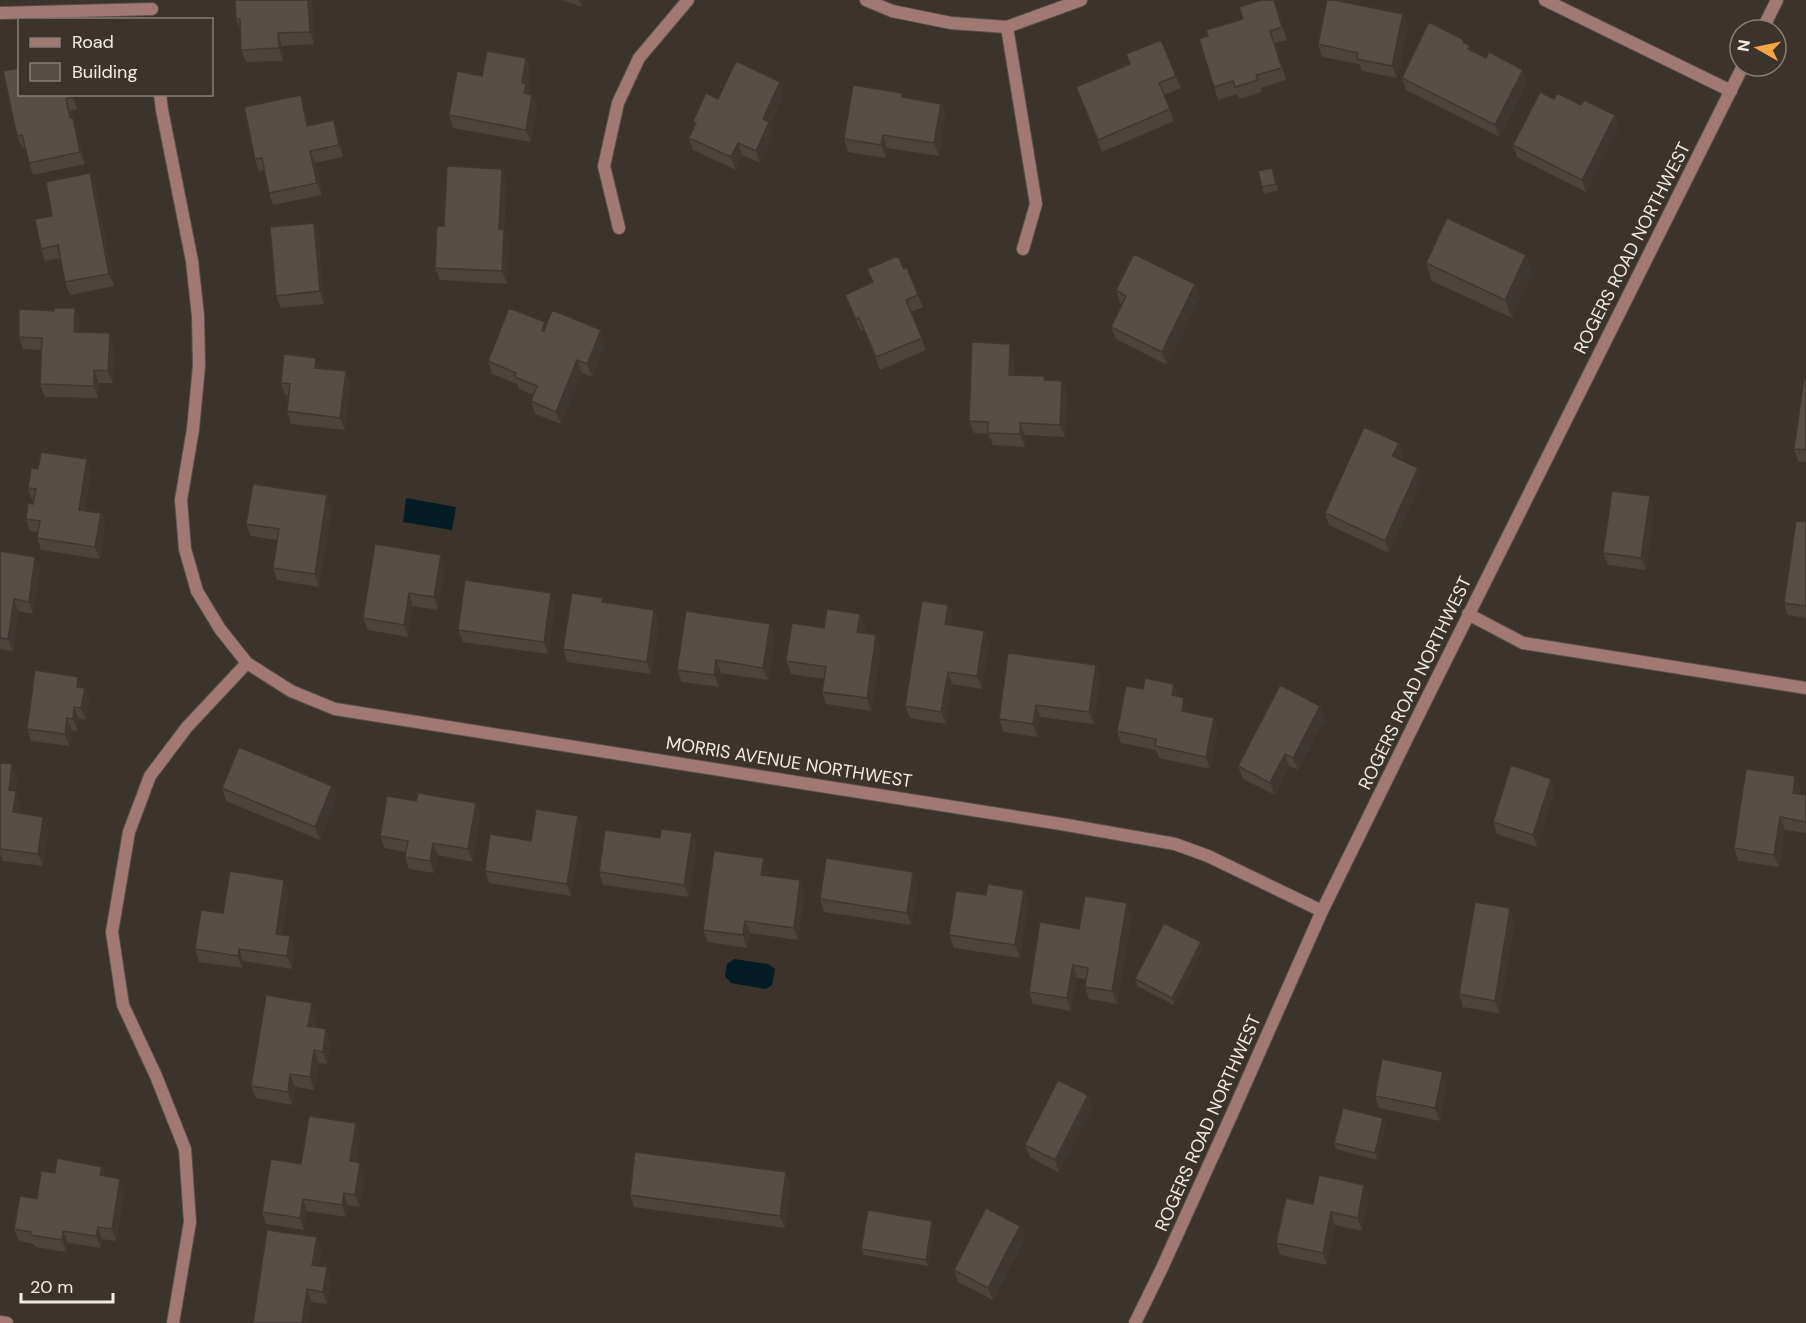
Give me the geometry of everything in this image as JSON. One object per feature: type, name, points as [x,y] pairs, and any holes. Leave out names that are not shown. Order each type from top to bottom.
[{"type":"street","points":[[620,228],[604,166],[618,104],[639,58],[688,0]]},
{"type":"street","points":[[866,0],[892,11],[951,23],[1007,27],[1081,0]]},
{"type":"street","points":[[1545,0],[1731,91]]},
{"type":"street","points":[[1768,18],[1777,0]]},
{"type":"street","points":[[0,13],[153,9]]},
{"type":"street","points":[[1007,27],[1036,204],[1023,249]]},
{"type":"street","name":"ROGERS ROAD NORTHWEST","points":[[1134,1323],[1228,1125],[1322,911],[1468,614],[1737,78]]},
{"type":"street","name":"MORRIS AVENUE NORTHWEST","points":[[160,96],[192,261],[198,316],[198,376],[193,429],[181,500],[185,549],[197,591],[220,629],[247,663],[291,691],[335,709],[1050,822],[1175,844],[1208,856],[1322,911]]},
{"type":"street","points":[[1468,614],[1523,643],[1806,687]]},
{"type":"street","points":[[173,1323],[190,1222],[185,1149],[156,1076],[123,1005],[112,932],[129,832],[150,776],[187,727],[247,663]]},
{"type":"street","points":[[0,1322],[7,1323]]},
{"type":"water","points":[[406,498],[456,507],[452,530],[403,522]]},
{"type":"water","points":[[734,959],[768,964],[775,969],[772,985],[766,989],[731,983],[725,976],[727,964]]},
{"type":"building","points":[[235,0],[308,0],[310,32],[278,33],[279,48],[241,50],[240,19],[236,19]]},
{"type":"building","points":[[1261,0],[1274,0],[1282,27],[1270,31],[1282,68],[1256,75],[1258,80],[1235,87],[1233,81],[1214,87],[1199,39],[1208,36],[1206,30],[1243,19],[1239,7]]},
{"type":"building","points":[[1327,0],[1403,14],[1392,66],[1357,59],[1358,53],[1318,44]]},
{"type":"building","points":[[1429,22],[1464,40],[1463,42],[1470,46],[1468,49],[1486,58],[1489,52],[1523,70],[1495,125],[1402,78]]},
{"type":"building","points":[[1161,40],[1176,76],[1159,83],[1170,109],[1098,140],[1076,87],[1130,64],[1126,54]]},
{"type":"building","points":[[487,51],[526,58],[522,83],[526,84],[524,93],[532,95],[526,130],[449,115],[457,71],[482,76]]},
{"type":"building","points":[[736,61],[780,82],[763,119],[769,122],[756,151],[738,143],[731,157],[689,138],[696,123],[693,121],[706,93],[718,99]]},
{"type":"building","points":[[18,68],[18,96],[72,96],[66,99],[70,118],[73,118],[80,152],[29,163],[22,135],[17,136],[3,71]]},
{"type":"building","points":[[853,85],[902,93],[902,97],[941,104],[934,143],[883,135],[881,145],[844,139]]},
{"type":"building","points":[[1540,92],[1554,99],[1557,93],[1581,105],[1584,100],[1615,115],[1582,180],[1513,145]]},
{"type":"building","points":[[301,95],[307,126],[334,120],[339,145],[310,151],[317,183],[269,193],[262,158],[255,159],[244,107]]},
{"type":"building","points":[[447,166],[502,169],[499,229],[504,230],[502,271],[435,268],[437,226],[444,226]]},
{"type":"building","points":[[1272,168],[1276,184],[1262,187],[1258,171]]},
{"type":"building","points":[[90,173],[109,274],[65,282],[58,245],[41,249],[35,219],[52,216],[46,182]]},
{"type":"building","points":[[1447,218],[1526,255],[1505,300],[1426,263]]},
{"type":"building","points":[[314,223],[320,291],[276,296],[270,227]]},
{"type":"building","points":[[1134,254],[1195,284],[1162,352],[1111,327],[1126,296],[1116,290]]},
{"type":"building","points":[[898,256],[904,269],[907,268],[918,295],[906,300],[922,338],[876,357],[859,318],[856,319],[845,295],[873,282],[867,269]]},
{"type":"building","points":[[54,308],[75,308],[74,332],[110,333],[108,371],[94,370],[94,386],[40,384],[42,338],[19,337],[19,309],[54,311]]},
{"type":"building","points":[[509,308],[545,322],[542,330],[544,331],[552,310],[601,330],[587,364],[577,360],[556,412],[531,401],[537,386],[515,377],[516,373],[488,361]]},
{"type":"building","points":[[972,342],[1010,344],[1009,375],[1044,376],[1044,380],[1062,381],[1060,425],[1020,423],[1020,434],[988,433],[988,422],[969,421]]},
{"type":"building","points":[[284,354],[316,358],[315,368],[346,371],[340,418],[287,411],[290,384],[281,383]]},
{"type":"building","points":[[1804,378],[1806,379],[1806,450],[1794,449]]},
{"type":"building","points":[[1364,427],[1399,443],[1392,456],[1418,468],[1385,541],[1325,513]]},
{"type":"building","points":[[41,452],[87,459],[79,510],[101,513],[95,547],[37,538],[40,521],[26,519],[28,503],[33,504],[36,489],[28,488],[31,468],[38,469]]},
{"type":"building","points":[[253,484],[327,495],[315,574],[273,568],[279,529],[246,524]]},
{"type":"building","points":[[1612,491],[1650,496],[1641,558],[1603,553]]},
{"type":"building","points":[[1796,521],[1806,522],[1806,606],[1784,603]]},
{"type":"building","points":[[375,544],[441,555],[434,597],[409,593],[404,625],[363,618]]},
{"type":"building","points":[[0,551],[35,557],[29,602],[14,599],[8,639],[0,638]]},
{"type":"building","points":[[465,580],[551,593],[544,642],[458,630]]},
{"type":"building","points":[[572,593],[603,598],[602,602],[654,610],[647,662],[563,649]]},
{"type":"building","points":[[922,601],[948,605],[945,624],[984,631],[977,676],[948,672],[941,712],[905,706]]},
{"type":"building","points":[[827,609],[860,614],[857,632],[876,635],[867,698],[822,692],[826,667],[786,661],[792,623],[824,628]]},
{"type":"building","points":[[686,611],[770,624],[763,668],[716,660],[714,675],[677,670]]},
{"type":"building","points":[[1008,653],[1096,665],[1089,712],[1036,705],[1033,724],[999,719]]},
{"type":"building","points":[[35,670],[78,677],[77,687],[85,688],[81,708],[74,707],[73,719],[67,718],[65,734],[27,729]]},
{"type":"building","points":[[1145,678],[1174,684],[1172,695],[1184,698],[1182,711],[1214,718],[1206,757],[1155,746],[1156,739],[1117,731],[1126,686],[1143,689]]},
{"type":"building","points":[[1280,685],[1320,706],[1293,758],[1285,754],[1270,783],[1238,766]]},
{"type":"building","points":[[239,747],[332,786],[315,827],[222,788]]},
{"type":"building","points":[[0,763],[12,764],[9,790],[16,791],[13,812],[43,817],[38,854],[0,849]]},
{"type":"building","points":[[1511,765],[1551,779],[1533,835],[1493,822]]},
{"type":"building","points":[[1746,769],[1795,776],[1793,793],[1806,795],[1806,822],[1780,817],[1774,855],[1734,848]]},
{"type":"building","points":[[418,793],[476,803],[468,849],[433,843],[430,861],[405,857],[408,841],[380,836],[387,796],[416,801]]},
{"type":"building","points":[[536,809],[578,816],[567,884],[485,871],[490,834],[531,841]]},
{"type":"building","points":[[661,829],[692,833],[684,885],[599,872],[605,830],[660,838]]},
{"type":"building","points":[[714,851],[764,858],[761,875],[800,880],[794,928],[745,921],[743,935],[703,930]]},
{"type":"building","points":[[826,858],[913,872],[907,913],[820,899]]},
{"type":"building","points":[[230,871],[284,880],[276,934],[290,936],[287,956],[239,949],[238,956],[195,949],[201,910],[223,913]]},
{"type":"building","points":[[988,884],[1024,890],[1015,945],[949,935],[956,891],[986,895]]},
{"type":"building","points":[[1085,896],[1127,903],[1112,991],[1085,987],[1088,968],[1073,965],[1067,998],[1029,992],[1040,922],[1079,929]]},
{"type":"building","points":[[1475,902],[1510,908],[1495,1001],[1459,994]]},
{"type":"building","points":[[1164,923],[1201,942],[1172,998],[1135,979]]},
{"type":"building","points":[[266,995],[312,1003],[308,1026],[326,1029],[323,1052],[314,1050],[310,1077],[290,1074],[288,1092],[251,1086]]},
{"type":"building","points":[[1382,1059],[1443,1072],[1435,1108],[1375,1096]]},
{"type":"building","points":[[1058,1080],[1088,1095],[1055,1160],[1025,1145]]},
{"type":"building","points":[[1343,1108],[1383,1118],[1375,1153],[1334,1143]]},
{"type":"building","points":[[309,1116],[356,1123],[350,1161],[360,1163],[355,1195],[344,1193],[342,1205],[303,1199],[300,1218],[262,1212],[271,1159],[301,1164]]},
{"type":"building","points":[[635,1152],[786,1172],[780,1216],[630,1195]]},
{"type":"building","points":[[57,1158],[102,1167],[100,1175],[120,1179],[112,1229],[98,1227],[96,1236],[63,1231],[62,1240],[30,1235],[31,1232],[14,1229],[20,1196],[37,1199],[41,1171],[55,1173]]},
{"type":"building","points":[[1319,1175],[1364,1185],[1358,1218],[1331,1212],[1323,1253],[1276,1243],[1286,1198],[1313,1204]]},
{"type":"building","points":[[986,1208],[1020,1226],[988,1288],[954,1270]]},
{"type":"building","points":[[868,1210],[932,1221],[926,1260],[861,1249]]},
{"type":"building","points":[[267,1230],[317,1237],[312,1265],[327,1267],[323,1292],[307,1289],[302,1323],[253,1323]]}]
